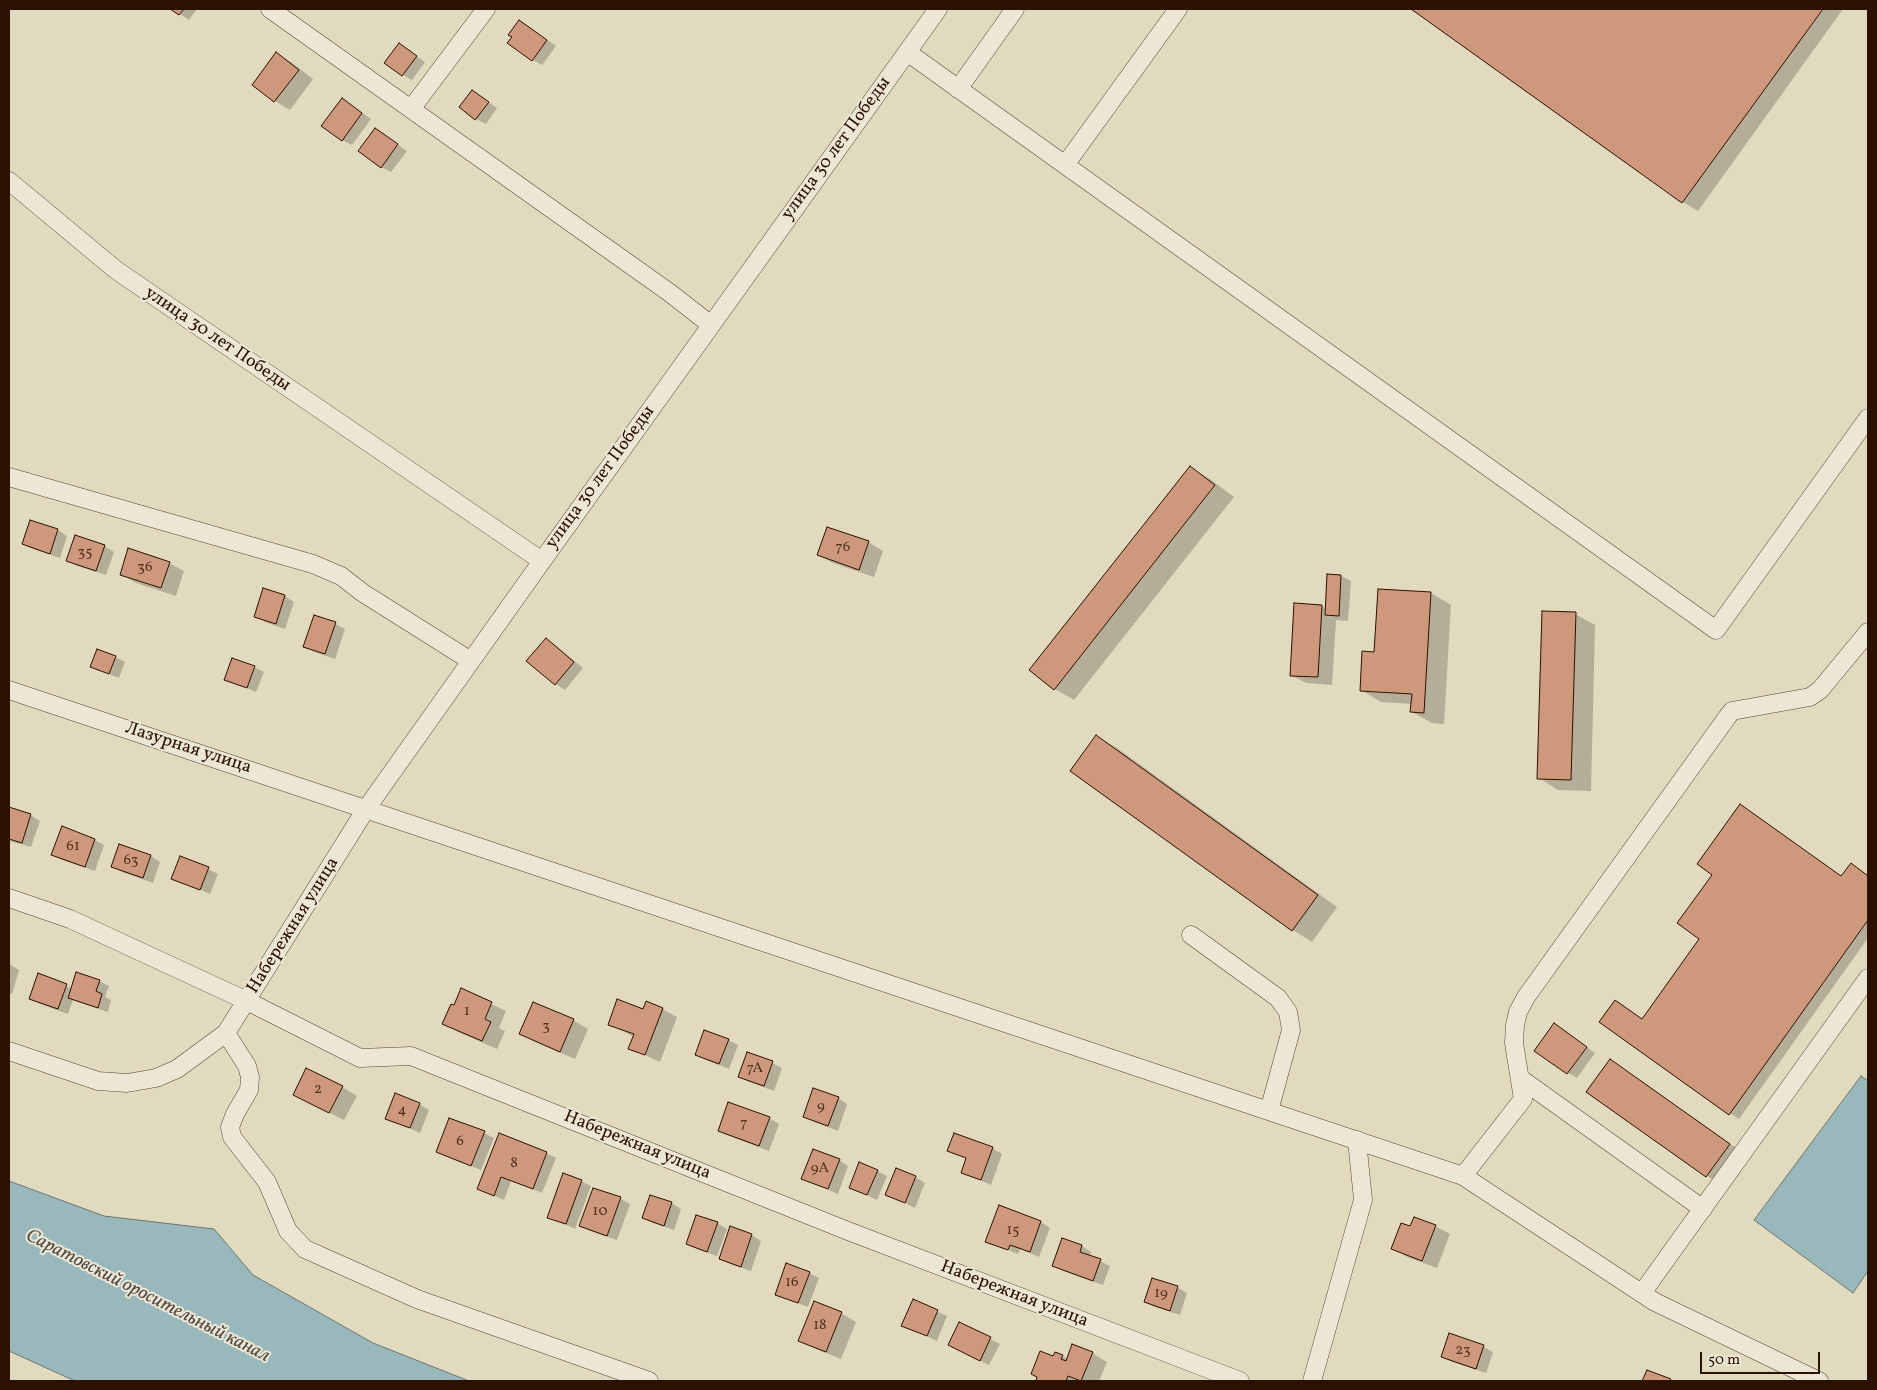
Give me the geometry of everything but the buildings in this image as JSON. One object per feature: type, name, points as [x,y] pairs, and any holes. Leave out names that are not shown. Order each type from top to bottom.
[{"type":"street","points":[[270,9],[670,293],[711,325]]},
{"type":"street","points":[[412,109],[486,9]]},
{"type":"street","name":"улица 30 лет Победы","points":[[9,181],[116,270],[542,561],[938,9]]},
{"type":"street","points":[[958,89],[1015,9]]},
{"type":"street","points":[[1065,165],[1178,9]]},
{"type":"street","points":[[907,52],[1716,630],[1868,418]]},
{"type":"street","points":[[9,477],[313,564],[341,576],[363,593],[471,661]]},
{"type":"street","name":"Набережная улица","points":[[542,561],[366,809],[246,1001],[360,1058],[411,1056],[848,1231],[1240,1381]]},
{"type":"street","points":[[1463,1176],[1523,1099],[1514,1043],[1518,1012],[1526,997],[1728,716],[1732,711],[1810,697],[1820,690],[1868,632]]},
{"type":"street","name":"Лазурная улица","points":[[9,690],[1463,1176],[1655,1302],[1819,1381]]},
{"type":"street","points":[[9,898],[70,919],[246,1001],[226,1033],[177,1069],[156,1078],[127,1084],[98,1081],[9,1051]]},
{"type":"street","points":[[1191,935],[1278,998],[1288,1012],[1291,1030],[1269,1111]]},
{"type":"street","points":[[1642,1293],[1868,978]]},
{"type":"street","points":[[226,1033],[247,1066],[250,1077],[249,1090],[230,1126],[232,1137],[267,1182],[288,1231],[305,1249],[417,1299],[649,1381]]},
{"type":"street","points":[[1521,1079],[1703,1208]]},
{"type":"street","points":[[1312,1381],[1363,1200],[1357,1140]]},
{"type":"water","points":[[1861,1076],[1868,1081],[1868,1271],[1853,1293],[1754,1220]]},
{"type":"water","name":"Саратовский оросительный канал","points":[[9,1181],[104,1216],[214,1229],[253,1275],[373,1343],[469,1381],[75,1381],[9,1351]]}]
